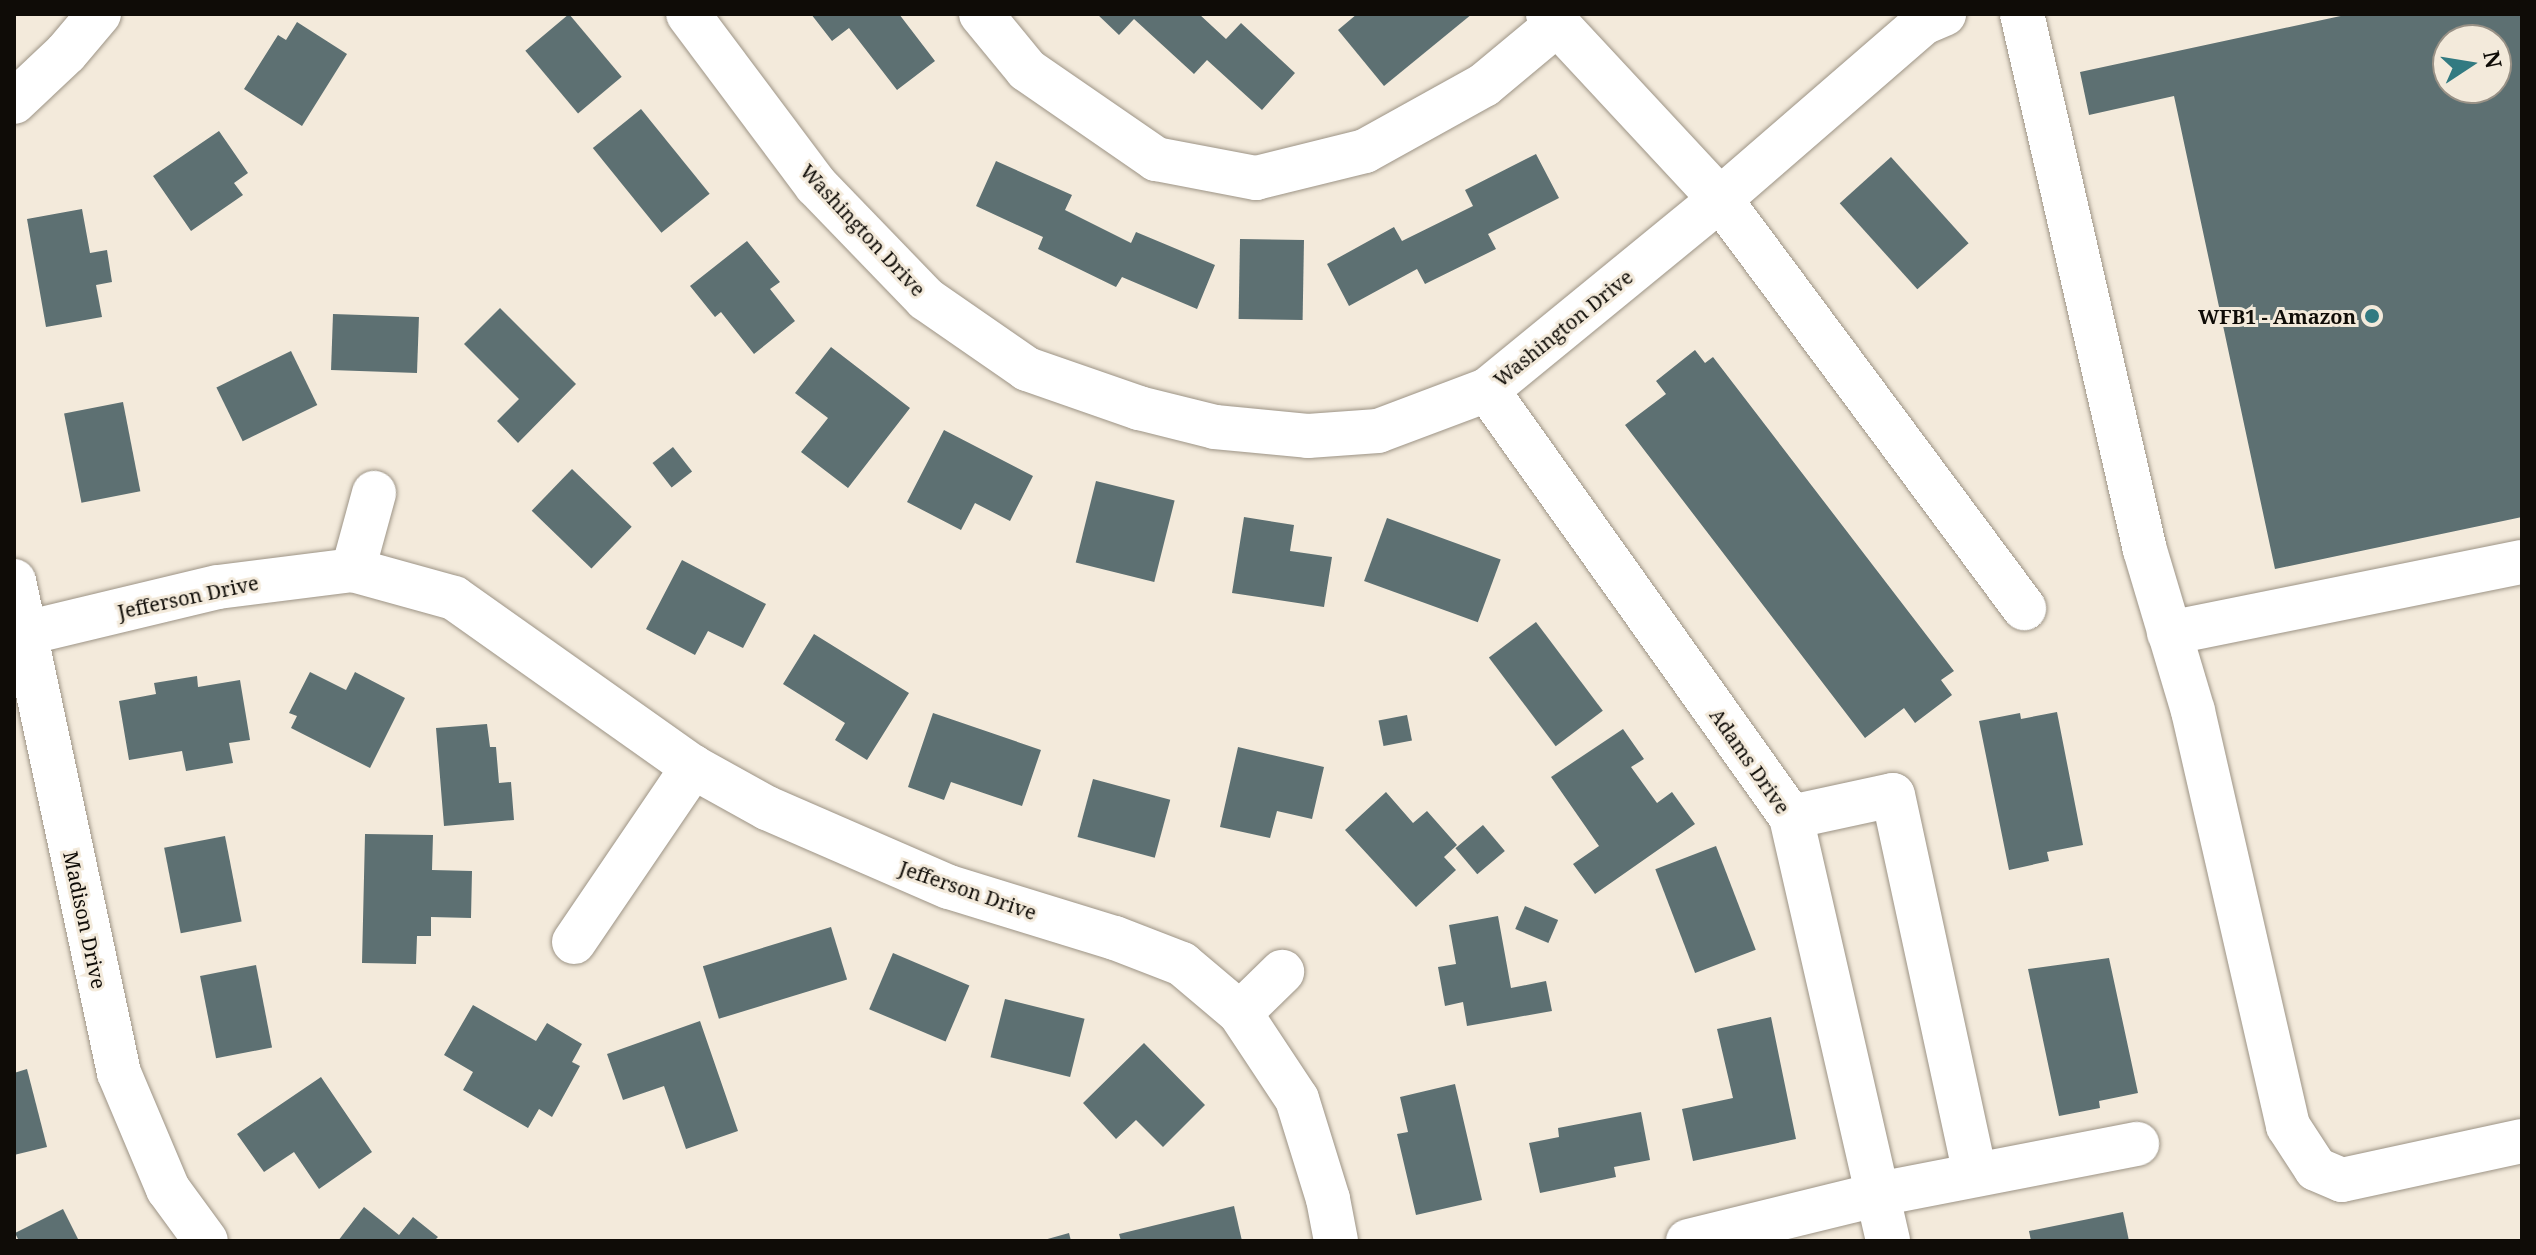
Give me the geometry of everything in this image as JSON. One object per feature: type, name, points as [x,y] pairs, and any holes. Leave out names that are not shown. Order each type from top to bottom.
[{"type":"street","points":[[14,102],[66,53],[99,14]]},
{"type":"street","name":"Washington Drive","points":[[688,14],[816,185],[926,299],[1027,369],[1139,408],[1215,427],[1308,436],[1378,431],[1487,390],[1720,199],[1923,23],[1944,14]]},
{"type":"street","points":[[981,14],[1027,70],[1156,159],[1256,178],[1365,151],[1484,85],[1552,20],[1720,199],[2024,608]]},
{"type":"street","points":[[2022,14],[2145,550],[2193,711],[2288,1126],[2316,1169],[2342,1180],[2522,1141]]},
{"type":"street","name":"Adams Drive","points":[[1487,390],[1791,817],[1888,1241]]},
{"type":"street","points":[[353,570],[374,493]]},
{"type":"street","points":[[2169,633],[2522,562]]},
{"type":"street","name":"Jefferson Drive","points":[[26,633],[218,587],[353,570],[454,598],[693,767],[792,820],[949,887],[1115,938],[1182,964],[1240,1013],[1297,1099],[1328,1199],[1336,1241]]},
{"type":"street","name":"Madison Drive","points":[[14,581],[119,1073],[168,1189],[206,1241]]},
{"type":"street","points":[[574,942],[693,767]]},
{"type":"street","points":[[1791,817],[1893,795],[1975,1174]]},
{"type":"street","points":[[1240,1013],[1282,972]]},
{"type":"street","points":[[1688,1241],[1879,1194],[2137,1144]]},
{"type":"building","points":[[569,14],[622,77],[578,113],[525,51]]},
{"type":"building","points":[[811,14],[899,14],[935,61],[897,90],[849,28],[832,41]]},
{"type":"building","points":[[1097,14],[1199,14],[1226,39],[1241,23],[1295,73],[1262,110],[1207,60],[1194,74],[1134,19],[1119,35]]},
{"type":"building","points":[[1357,14],[1472,14],[1384,86],[1338,30]]},
{"type":"building","name":"WFB1 - Amazon","points":[[2350,14],[2522,14],[2522,517],[2275,569],[2174,96],[2089,115],[2080,72]]},
{"type":"building","points":[[297,22],[347,54],[302,126],[244,89],[278,35],[286,40]]},
{"type":"building","points":[[641,109],[710,194],[661,233],[593,148]]},
{"type":"building","points":[[219,131],[248,173],[234,183],[243,195],[191,231],[153,176]]},
{"type":"building","points":[[1536,154],[1559,198],[1488,234],[1496,249],[1425,284],[1417,269],[1349,306],[1327,264],[1394,227],[1402,241],[1473,206],[1465,190]]},
{"type":"building","points":[[1891,157],[1969,243],[1917,289],[1840,203]]},
{"type":"building","points":[[996,161],[1072,195],[1065,210],[1131,243],[1136,232],[1215,265],[1197,309],[1122,277],[1116,287],[1038,249],[1043,237],[976,206]]},
{"type":"building","points":[[82,209],[90,253],[107,250],[112,282],[96,285],[102,317],[46,327],[27,219]]},
{"type":"building","points":[[1240,239],[1304,240],[1303,320],[1239,319]]},
{"type":"building","points":[[747,241],[780,282],[770,289],[795,321],[754,354],[721,312],[715,317],[690,286]]},
{"type":"building","points":[[500,308],[576,384],[518,443],[497,421],[519,399],[464,344]]},
{"type":"building","points":[[333,314],[419,317],[417,373],[331,370]]},
{"type":"building","points":[[831,347],[910,408],[848,488],[801,452],[828,418],[795,393]]},
{"type":"building","points":[[1695,350],[1705,363],[1713,357],[1954,671],[1941,680],[1952,695],[1915,723],[1904,708],[1865,738],[1625,425],[1666,394],[1656,381]]},
{"type":"building","points":[[291,351],[317,405],[243,441],[216,387]]},
{"type":"building","points":[[123,402],[140,491],[81,503],[64,413]]},
{"type":"building","points":[[944,430],[1033,476],[1010,521],[975,503],[961,530],[907,502]]},
{"type":"building","points":[[673,447],[692,471],[672,487],[653,463]]},
{"type":"building","points":[[572,469],[632,527],[591,568],[532,511]]},
{"type":"building","points":[[1096,481],[1175,501],[1154,582],[1076,563]]},
{"type":"building","points":[[1244,517],[1294,525],[1290,551],[1332,557],[1324,607],[1232,593]]},
{"type":"building","points":[[1387,518],[1501,559],[1478,622],[1364,581]]},
{"type":"building","points":[[682,560],[766,604],[743,648],[708,631],[695,655],[646,629]]},
{"type":"building","points":[[1536,622],[1603,711],[1556,746],[1489,658]]},
{"type":"building","points":[[814,634],[909,693],[867,760],[835,740],[845,723],[783,684]]},
{"type":"building","points":[[310,672],[346,690],[355,672],[405,698],[370,768],[291,728],[297,716],[289,713]]},
{"type":"building","points":[[197,676],[198,687],[240,680],[250,740],[229,743],[233,763],[186,771],[182,751],[129,760],[119,701],[156,694],[154,683]]},
{"type":"building","points":[[2057,712],[2083,845],[2047,852],[2049,861],[2009,870],[1979,721],[2020,713],[2021,719]]},
{"type":"building","points":[[933,713],[1041,750],[1022,806],[951,782],[944,800],[908,787]]},
{"type":"building","points":[[1407,715],[1412,741],[1383,746],[1379,721]]},
{"type":"building","points":[[487,724],[490,747],[496,747],[499,783],[511,782],[514,820],[444,826],[436,728]]},
{"type":"building","points":[[1623,729],[1644,759],[1631,767],[1657,803],[1672,792],[1695,824],[1595,894],[1573,864],[1599,846],[1551,777]]},
{"type":"building","points":[[1238,747],[1324,767],[1312,819],[1277,811],[1270,838],[1220,827]]},
{"type":"building","points":[[1093,779],[1170,800],[1155,858],[1077,837]]},
{"type":"building","points":[[1386,792],[1413,823],[1427,811],[1457,845],[1444,857],[1456,870],[1416,907],[1345,830]]},
{"type":"building","points":[[1483,825],[1505,851],[1477,874],[1455,848]]},
{"type":"building","points":[[365,834],[433,835],[432,870],[472,871],[471,918],[431,917],[431,936],[417,936],[416,964],[362,963]]},
{"type":"building","points":[[225,836],[242,921],[181,933],[164,848]]},
{"type":"building","points":[[1716,846],[1756,950],[1695,973],[1655,869]]},
{"type":"building","points":[[1525,906],[1558,920],[1548,943],[1515,929]]},
{"type":"building","points":[[1498,916],[1511,988],[1546,981],[1552,1011],[1467,1026],[1463,1002],[1445,1006],[1438,967],[1456,964],[1449,925]]},
{"type":"building","points":[[831,927],[847,980],[719,1019],[703,966]]},
{"type":"building","points":[[893,953],[969,985],[946,1042],[869,1009]]},
{"type":"building","points":[[2109,958],[2138,1093],[2099,1101],[2100,1108],[2059,1116],[2028,969]]},
{"type":"building","points":[[256,965],[272,1047],[216,1058],[200,976]]},
{"type":"building","points":[[1005,999],[1085,1019],[1070,1077],[990,1057]]},
{"type":"building","points":[[473,1005],[536,1041],[547,1023],[582,1044],[572,1062],[580,1066],[552,1117],[539,1109],[528,1128],[463,1090],[473,1072],[444,1055]]},
{"type":"building","points":[[1771,1017],[1796,1139],[1693,1161],[1682,1109],[1733,1098],[1717,1029]]},
{"type":"building","points":[[700,1021],[738,1131],[686,1149],[664,1086],[623,1100],[607,1054]]},
{"type":"building","points":[[1144,1043],[1205,1105],[1163,1147],[1136,1120],[1116,1139],[1083,1103]]},
{"type":"building","points":[[27,1069],[47,1147],[14,1155],[14,1073]]},
{"type":"building","points":[[321,1077],[372,1152],[319,1189],[294,1152],[264,1172],[237,1134]]},
{"type":"building","points":[[1455,1084],[1482,1200],[1416,1215],[1397,1134],[1408,1132],[1400,1097]]},
{"type":"building","points":[[1641,1112],[1650,1160],[1614,1167],[1616,1177],[1540,1193],[1529,1143],[1559,1137],[1558,1128]]},
{"type":"building","points":[[1234,1206],[1242,1241],[1121,1241],[1119,1234]]},
{"type":"building","points":[[364,1207],[399,1235],[413,1217],[438,1237],[434,1241],[338,1241]]},
{"type":"building","points":[[63,1209],[79,1241],[19,1241],[15,1233]]},
{"type":"building","points":[[2123,1212],[2129,1241],[2031,1241],[2029,1231]]},
{"type":"building","points":[[1069,1233],[1071,1241],[1044,1241],[1044,1240]]},
{"type":"place","name":"WFB1 - Amazon","points":[[2372,316]]}]
